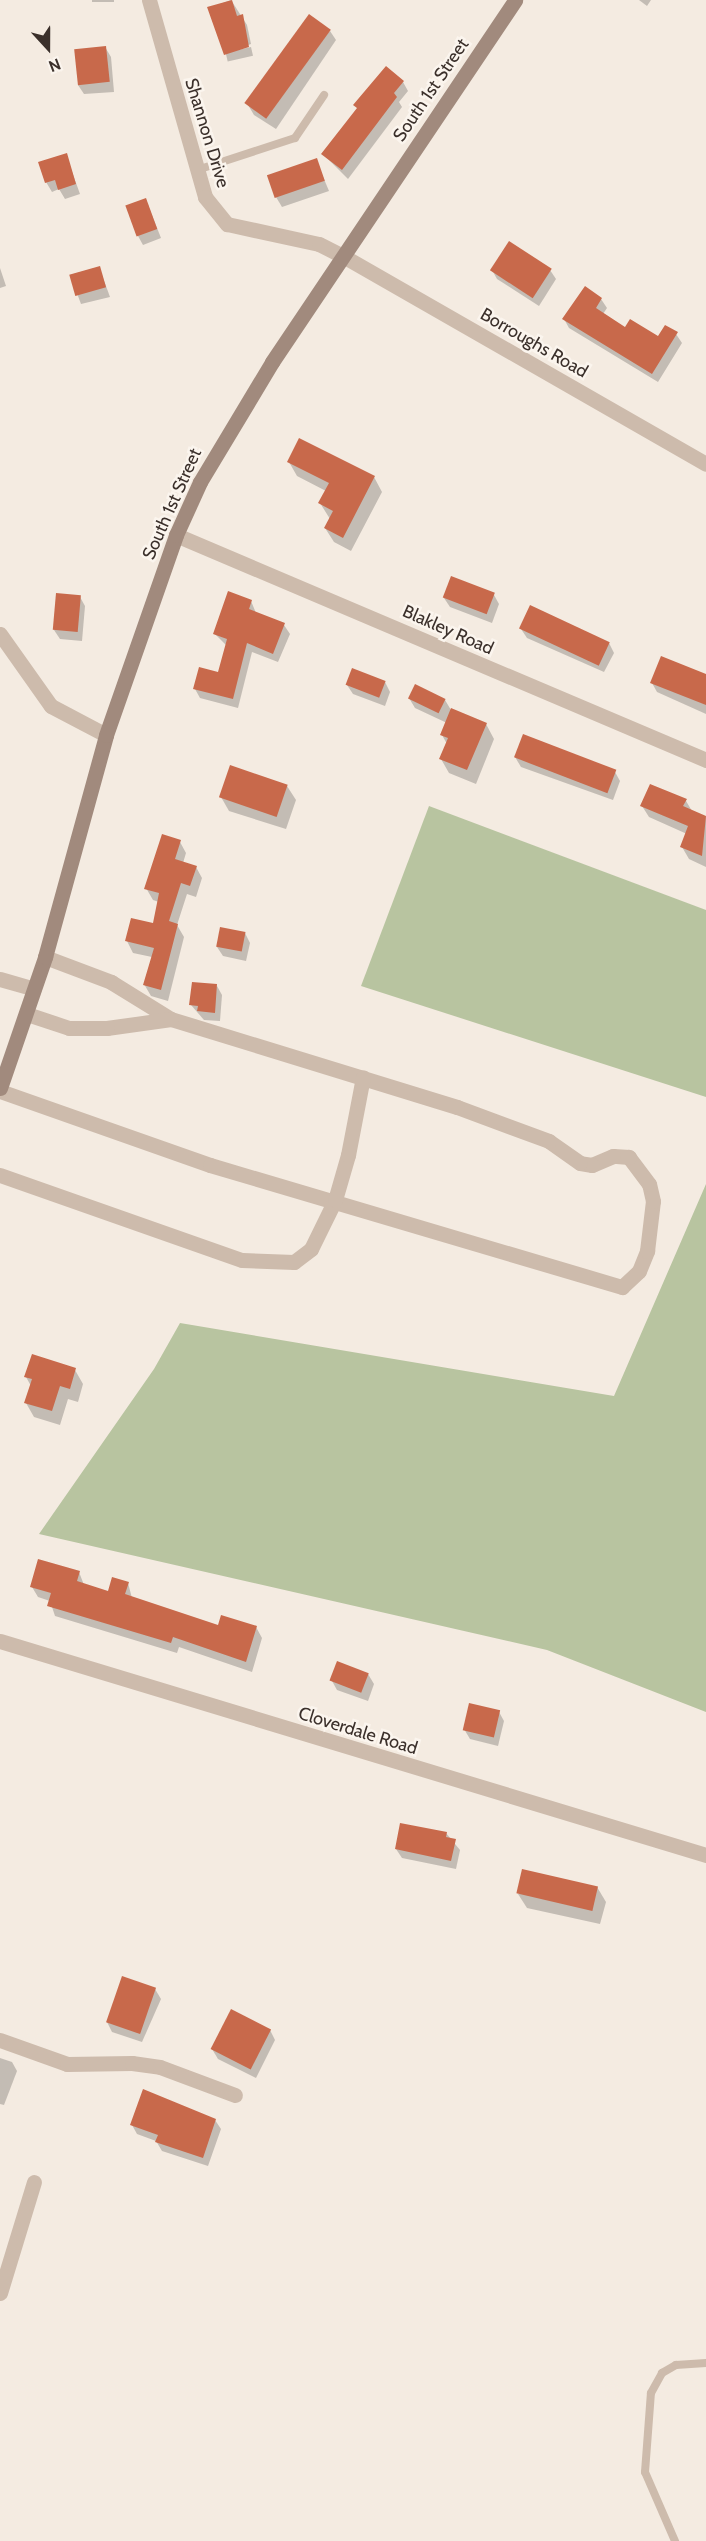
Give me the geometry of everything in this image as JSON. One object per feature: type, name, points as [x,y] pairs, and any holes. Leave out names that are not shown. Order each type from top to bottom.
[{"type":"main road","name":"South 1st Street","points":[[0,1089],[45,957],[106,735],[176,534],[228,430],[515,0]]},
{"type":"street","name":"Shannon Drive","points":[[149,0],[205,197],[227,224],[319,244],[343,255]]},
{"type":"street","name":"Borroughs Road","points":[[343,255],[706,464]]},
{"type":"street","name":"Blakley Road","points":[[176,534],[706,760]]},
{"type":"street","points":[[0,634],[51,706],[106,735]]},
{"type":"street","points":[[0,1089],[210,1164],[622,1287],[639,1271],[647,1251],[653,1201],[649,1184],[629,1157],[613,1156],[592,1165],[580,1163],[549,1141],[528,1133],[363,1077],[171,1018],[111,982],[45,957]]},
{"type":"street","points":[[0,979],[34,989]]},
{"type":"street","points":[[27,1014],[69,1028],[107,1028],[171,1018]]},
{"type":"street","points":[[0,1175],[132,1224],[258,1263],[294,1262],[311,1249],[335,1200],[348,1155],[363,1077]]},
{"type":"street","name":"Cloverdale Road","points":[[0,1641],[706,1855]]},
{"type":"street","points":[[0,2040],[67,2064],[132,2063],[160,2067],[235,2095]]},
{"type":"street","points":[[0,2293],[4,2260],[34,2182]]},
{"type":"lane","points":[[197,170],[295,138],[324,95]]},
{"type":"lane","points":[[675,2541],[645,2472],[651,2394],[662,2373],[676,2365],[706,2363]]},
{"type":"green space","points":[[429,806],[706,910],[706,1097],[361,986]]},
{"type":"green space","points":[[706,1184],[706,1712],[547,1650],[39,1534],[154,1369],[180,1323],[614,1396]]},
{"type":"building","points":[[232,0],[237,16],[243,14],[249,47],[224,55],[207,7]]},
{"type":"building","points":[[309,14],[331,30],[266,119],[244,103]]},
{"type":"building","points":[[106,46],[110,82],[78,85],[74,49]]},
{"type":"building","points":[[386,66],[404,81],[394,93],[397,97],[342,170],[321,154],[357,108],[353,105]]},
{"type":"building","points":[[67,153],[76,184],[58,190],[55,180],[45,183],[38,162]]},
{"type":"building","points":[[317,158],[325,181],[275,198],[267,175]]},
{"type":"building","points":[[146,198],[157,229],[137,237],[125,206]]},
{"type":"building","points":[[509,241],[552,269],[533,298],[490,270]]},
{"type":"building","points":[[100,266],[106,287],[75,296],[69,275]]},
{"type":"building","points":[[585,286],[602,298],[596,308],[625,327],[630,319],[658,336],[665,325],[678,332],[652,374],[562,319]]},
{"type":"building","points":[[299,438],[375,476],[343,538],[324,528],[333,511],[318,503],[329,483],[287,462]]},
{"type":"building","points":[[451,576],[495,593],[487,614],[443,597]]},
{"type":"building","points":[[228,591],[252,600],[249,609],[285,623],[273,654],[247,643],[233,699],[193,689],[199,667],[218,672],[227,639],[213,634]]},
{"type":"building","points":[[56,593],[81,595],[78,632],[53,630]]},
{"type":"building","points":[[530,605],[610,642],[599,666],[519,629]]},
{"type":"building","points":[[661,656],[706,674],[706,705],[650,683]]},
{"type":"building","points":[[352,668],[386,681],[379,698],[346,685]]},
{"type":"building","points":[[415,684],[446,699],[439,713],[408,698]]},
{"type":"building","points":[[451,708],[487,723],[467,770],[439,759],[448,738],[440,735]]},
{"type":"building","points":[[523,734],[616,770],[607,793],[514,757]]},
{"type":"building","points":[[230,765],[288,785],[277,817],[219,797]]},
{"type":"building","points":[[650,784],[687,799],[683,806],[706,816],[702,856],[680,847],[688,826],[640,806]]},
{"type":"building","points":[[162,834],[181,840],[175,859],[197,866],[190,886],[181,883],[169,921],[178,924],[161,990],[143,985],[154,948],[125,941],[131,918],[153,923],[159,893],[144,889]]},
{"type":"building","points":[[220,927],[246,932],[242,952],[216,947]]},
{"type":"building","points":[[192,982],[217,984],[215,1013],[197,1011],[198,1006],[189,1005]]},
{"type":"building","points":[[32,1354],[76,1368],[70,1389],[60,1386],[52,1411],[24,1403],[32,1379],[24,1377]]},
{"type":"building","points":[[38,1559],[80,1571],[77,1581],[108,1591],[112,1577],[129,1582],[125,1594],[218,1625],[221,1615],[257,1626],[246,1662],[173,1637],[171,1643],[47,1606],[51,1593],[30,1587]]},
{"type":"building","points":[[337,1661],[369,1673],[361,1693],[329,1681]]},
{"type":"building","points":[[469,1703],[500,1710],[494,1737],[463,1730]]},
{"type":"building","points":[[400,1823],[447,1832],[446,1837],[456,1839],[451,1861],[395,1849]]},
{"type":"building","points":[[522,1869],[598,1887],[592,1911],[516,1893]]},
{"type":"building","points":[[122,1976],[156,1988],[140,2034],[106,2022]]},
{"type":"building","points":[[231,2009],[271,2029],[251,2070],[211,2049]]},
{"type":"building","points":[[143,2089],[216,2119],[203,2158],[155,2142],[158,2135],[130,2125]]}]
